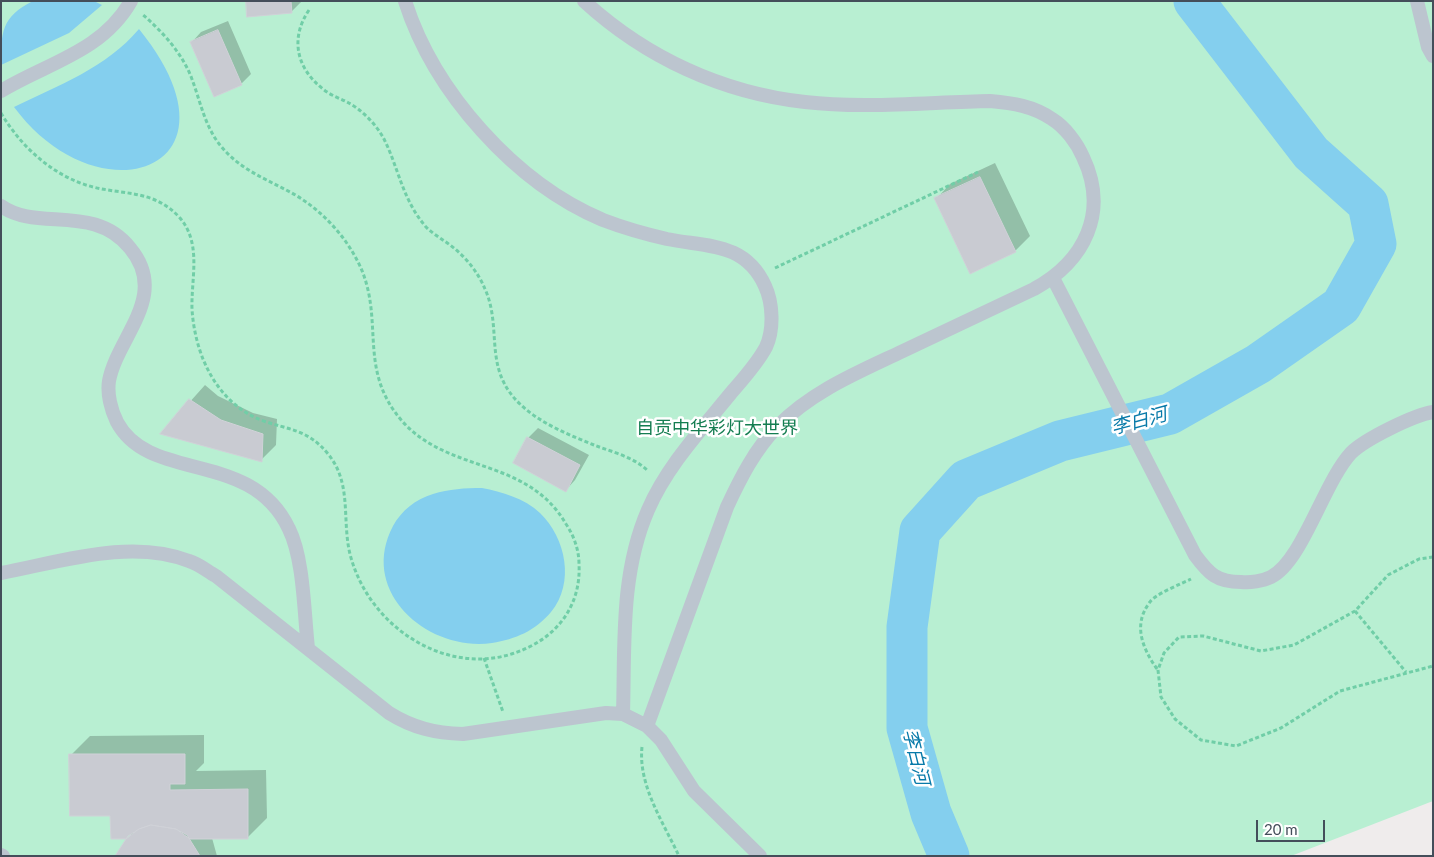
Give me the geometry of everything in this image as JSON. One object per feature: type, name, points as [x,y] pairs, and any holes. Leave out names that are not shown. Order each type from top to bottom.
[{"type":"lane","points":[[405,1],[425,46],[450,90],[492,140],[532,179],[579,208],[625,228],[669,239],[728,248],[744,258],[765,286],[770,303],[771,325],[766,346],[751,369],[682,454],[661,484],[647,512],[630,570],[626,606],[623,714]]},
{"type":"lane","points":[[584,1],[630,39],[684,69],[722,84],[763,96],[805,102],[844,104],[990,101],[1032,108],[1054,119],[1069,134],[1089,169],[1093,206],[1090,226],[1084,242],[1062,271],[1053,278],[842,380],[798,408],[776,427],[743,474],[727,507],[647,726]]},
{"type":"lane","points":[[1417,1],[1428,47],[1433,56]]},
{"type":"lane","points":[[1,91],[86,48],[100,38],[129,3]]},
{"type":"lane","points":[[1,206],[8,211],[25,215],[88,222],[105,228],[119,236],[131,248],[139,262],[144,280],[144,295],[139,313],[109,381],[114,414],[125,434],[146,451],[229,475],[251,486],[280,513],[290,530],[297,551],[308,648]]},
{"type":"lane","points":[[1053,278],[1168,506],[1195,555],[1207,571],[1224,582],[1249,583],[1272,577],[1294,556],[1329,484],[1352,452],[1385,431],[1433,412]]},
{"type":"lane","points":[[1,573],[122,551],[162,553],[190,561],[216,576],[388,712],[403,722],[422,730],[444,734],[463,734],[590,714],[623,714],[647,726],[662,740],[694,791],[760,856]]},
{"type":"path","points":[[1,113],[23,142],[53,169],[90,186],[140,193],[154,198],[180,218],[188,230],[195,256],[192,310],[201,355],[224,394],[245,412],[257,418],[300,431],[311,437],[329,454],[336,465],[345,493],[346,534],[352,564],[373,605],[388,621],[403,634],[429,648],[464,658],[502,656],[532,646],[550,634],[563,620],[572,606],[579,581],[577,548],[570,530],[561,515],[532,488],[494,468],[454,457],[436,448],[415,434],[399,418],[379,383],[374,364],[372,308],[368,289],[360,267],[348,245],[315,208],[295,195],[252,174],[218,144],[206,124],[193,81],[184,63],[156,27],[129,3]]},
{"type":"path","points":[[309,10],[298,30],[299,55],[304,68],[323,89],[348,102],[374,126],[383,137],[397,178],[418,215],[427,227],[452,246],[478,274],[490,301],[497,365],[510,392],[520,404],[535,416],[592,444],[620,454],[645,468],[661,484]]},
{"type":"path","points":[[759,276],[978,172]]},
{"type":"path","points":[[1433,557],[1419,559],[1388,575],[1355,611],[1294,645],[1261,651],[1203,636],[1179,637],[1164,652],[1158,670],[1161,697],[1175,719],[1201,740],[1236,746],[1281,728],[1340,691],[1433,666]]},
{"type":"path","points":[[1158,670],[1143,648],[1140,624],[1150,601],[1207,571]]},
{"type":"path","points":[[1355,611],[1406,672]]},
{"type":"path","points":[[484,658],[508,726]]},
{"type":"path","points":[[647,726],[642,755],[646,784],[679,856]]},
{"type":"green space","name":"自贡中华彩灯大世界","points":[[1,1],[1433,1],[1433,801],[1291,856],[1,856]]},
{"type":"water","points":[[33,1],[94,1],[102,5],[69,33],[1,65],[5,27],[14,13]]},
{"type":"water","points":[[139,29],[170,78],[180,117],[172,146],[151,164],[121,170],[85,163],[48,142],[14,107],[65,83],[97,65],[126,43]]},
{"type":"water","points":[[482,488],[505,494],[527,503],[540,513],[556,535],[564,561],[565,575],[563,588],[551,612],[532,629],[517,636],[492,643],[468,643],[445,638],[423,627],[405,613],[392,594],[385,573],[385,550],[396,521],[415,502],[427,496],[445,491]]},
{"type":"building","points":[[246,1],[291,1],[292,13],[247,17]]},
{"type":"building","points":[[218,30],[242,85],[214,97],[190,42]]},
{"type":"building","points":[[980,177],[1016,252],[970,274],[934,198]]},
{"type":"building","points":[[189,399],[221,420],[263,434],[262,462],[160,434]]},
{"type":"building","points":[[527,437],[580,465],[566,492],[513,463]]},
{"type":"building","points":[[69,754],[185,754],[185,784],[170,784],[170,790],[248,789],[248,839],[190,839],[176,829],[151,825],[139,829],[126,839],[111,839],[110,816],[70,816]]},
{"type":"building","points":[[151,825],[176,829],[187,835],[200,856],[115,856],[128,836],[139,829]]},
{"type":"waterway","name":"李白河","points":[[949,856],[931,813],[907,728],[907,627],[920,531],[966,480],[1060,441],[1170,414],[1258,364],[1341,306],[1376,244],[1368,204],[1311,153],[1194,1]]}]
